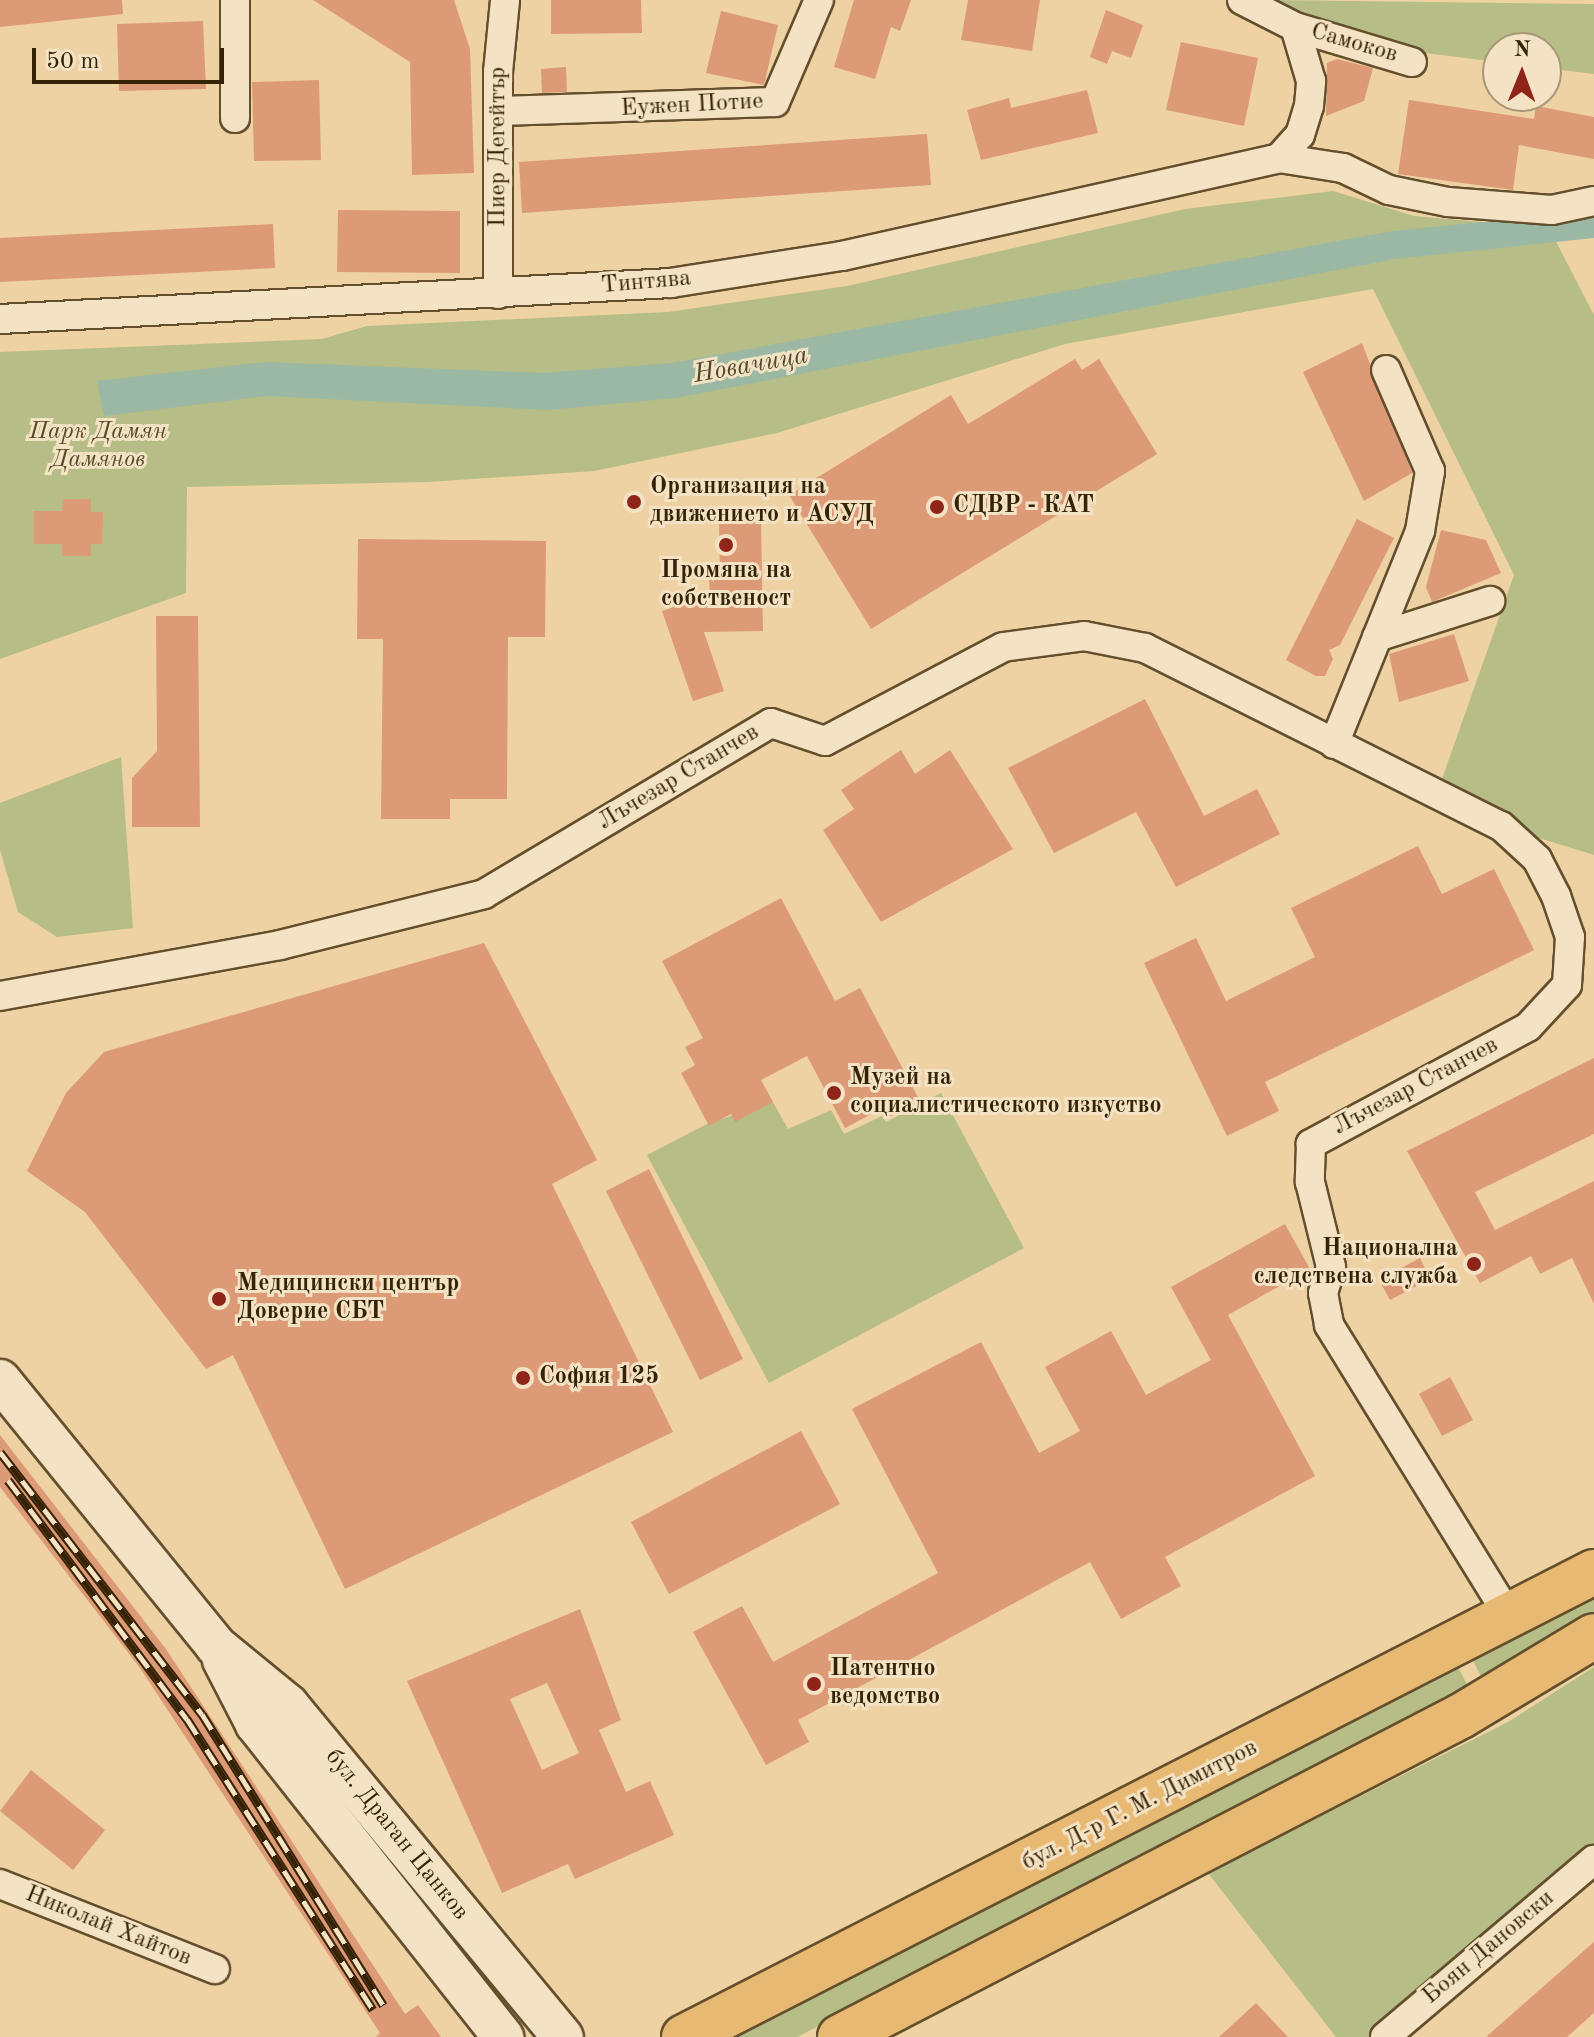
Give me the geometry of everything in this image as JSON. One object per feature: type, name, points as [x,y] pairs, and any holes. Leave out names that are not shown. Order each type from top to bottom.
[{"type":"main road","name":"бул. Драган Цанков","points":[[0,1380],[216,1646],[288,1705],[332,1754],[563,2037]]},
{"type":"main road","name":"бул. Д-р Г. М. Димитров","points":[[684,2037],[1594,1572]]},
{"type":"main road","points":[[840,2037],[1461,1716],[1594,1636]]},
{"type":"main road","name":"бул. Драган Цанков","points":[[216,1646],[256,1724],[503,2037]]},
{"type":"street","points":[[235,0],[235,118]]},
{"type":"street","name":"Еужен Потие","points":[[499,111],[775,102],[819,0]]},
{"type":"street","name":"Самоков","points":[[1242,0],[1295,27],[1412,62]]},
{"type":"street","name":"Пиер Дегейтър","points":[[498,294],[503,1]]},
{"type":"street","name":"Самоков","points":[[1279,158],[1300,135],[1309,106],[1311,81],[1295,27]]},
{"type":"street","points":[[1279,158],[1343,168],[1389,190],[1448,202],[1552,210],[1594,201]]},
{"type":"street","name":"Тинтява","points":[[0,319],[671,283],[842,256],[1279,158]]},
{"type":"street","points":[[1334,744],[1420,531],[1430,471],[1386,370]]},
{"type":"street","points":[[1377,637],[1490,601]]},
{"type":"street","name":"Лъчезар Станчев","points":[[0,996],[280,945],[484,894],[771,723],[825,741],[1003,647],[1084,636],[1145,648],[1501,826],[1537,859],[1570,937],[1567,985],[1528,1027],[1311,1144],[1310,1182],[1331,1267],[1323,1293],[1329,1325],[1509,1616]]},
{"type":"street","name":"Боян Дановски","points":[[1385,2037],[1594,1860]]},
{"type":"street","name":"Николай Хайтов","points":[[0,1884],[215,1969]]},
{"type":"green space","points":[[1270,0],[1594,4],[1594,74],[1562,70],[1562,32],[1482,32],[1482,60],[1417,52]]},
{"type":"green space","name":"Парк Дамян Дамянов","points":[[1333,191],[1414,216],[1549,228],[1594,315],[1594,855],[1501,826],[1437,793],[1514,575],[1373,289],[1065,344],[777,433],[594,471],[428,482],[187,487],[186,593],[0,659],[0,352],[322,339],[367,326],[668,312],[847,286],[1185,209]]},
{"type":"green space","points":[[121,757],[133,928],[57,937],[18,912],[0,850],[0,803]]},
{"type":"green space","points":[[941,1093],[1024,1248],[769,1383],[647,1155],[707,1124],[773,1102],[788,1129],[831,1110],[844,1134],[882,1116],[886,1122]]},
{"type":"green space","points":[[1594,1581],[1594,1613],[1484,1682],[1466,1647]]},
{"type":"green space","points":[[1451,1654],[1470,1690],[1376,1746],[797,2037],[729,2037],[1219,1789],[1271,1751]]},
{"type":"green space","points":[[1594,1667],[1594,1860],[1385,2037],[1336,2037],[1208,1873],[1508,1722]]},
{"type":"water","name":"Новачица","points":[[1594,211],[1594,238],[1394,259],[676,398],[548,410],[266,396],[104,416],[97,381],[266,362],[544,373],[672,363],[1393,231]]},
{"type":"building","points":[[0,0],[122,0],[123,14],[0,27]]},
{"type":"building","points":[[313,0],[454,0],[470,49],[474,173],[412,175],[410,62]]},
{"type":"building","points":[[551,0],[641,0],[642,33],[551,34]]},
{"type":"building","points":[[854,0],[911,0],[900,31],[891,27],[875,79],[834,67]]},
{"type":"building","points":[[968,0],[1040,0],[1032,51],[961,40]]},
{"type":"building","points":[[1106,10],[1143,25],[1131,58],[1112,51],[1107,64],[1090,57]]},
{"type":"building","points":[[721,11],[778,25],[764,85],[706,73]]},
{"type":"building","points":[[203,21],[206,89],[119,91],[117,24]]},
{"type":"building","points":[[1181,42],[1258,58],[1244,126],[1166,110]]},
{"type":"building","points":[[1337,59],[1373,68],[1364,101],[1326,116],[1327,63]]},
{"type":"building","points":[[566,67],[567,92],[542,93],[541,69]]},
{"type":"building","points":[[319,80],[321,160],[254,161],[252,82]]},
{"type":"building","points":[[1087,90],[1098,133],[981,160],[967,110],[1009,98],[1011,108]]},
{"type":"building","points":[[1409,100],[1534,119],[1535,112],[1562,111],[1594,117],[1594,159],[1519,145],[1513,190],[1398,174]]},
{"type":"building","points":[[927,134],[931,185],[522,213],[519,162]]},
{"type":"building","points":[[338,210],[460,211],[460,273],[337,272]]},
{"type":"building","points":[[273,224],[275,268],[0,282],[0,238]]},
{"type":"building","points":[[1362,343],[1412,473],[1364,501],[1303,372]]},
{"type":"building","points":[[1075,359],[1082,370],[1099,359],[1157,454],[871,629],[789,495],[951,395],[968,424]]},
{"type":"building","points":[[63,499],[91,499],[91,512],[103,512],[102,544],[91,544],[91,556],[62,556],[62,544],[34,544],[34,511],[62,511]]},
{"type":"building","points":[[719,519],[761,519],[763,631],[704,632],[724,691],[693,701],[662,611],[710,595],[709,578],[720,578]]},
{"type":"building","points":[[1357,519],[1394,538],[1340,645],[1329,650],[1333,659],[1325,676],[1316,676],[1286,660]]},
{"type":"building","points":[[1441,530],[1486,540],[1501,573],[1432,602],[1426,587]]},
{"type":"building","points":[[358,539],[546,541],[545,637],[508,637],[507,799],[450,799],[450,819],[381,819],[383,639],[357,639]]},
{"type":"building","points":[[156,616],[198,616],[200,827],[132,827],[132,778],[157,751]]},
{"type":"building","points":[[1454,634],[1469,681],[1399,702],[1389,654]]},
{"type":"building","points":[[1145,699],[1204,816],[1257,789],[1280,834],[1176,887],[1136,812],[1054,853],[1008,768]]},
{"type":"building","points":[[901,750],[915,774],[950,750],[1013,849],[881,922],[823,830],[854,809],[841,790]]},
{"type":"building","points":[[1418,846],[1442,894],[1494,869],[1534,950],[1265,1082],[1279,1111],[1227,1136],[1144,963],[1196,938],[1226,1001],[1315,957],[1291,908]]},
{"type":"building","points":[[781,898],[835,1001],[860,988],[920,1101],[885,1119],[881,1109],[845,1128],[807,1056],[761,1080],[773,1102],[735,1122],[731,1114],[709,1126],[681,1073],[695,1065],[685,1047],[703,1038],[662,961]]},
{"type":"building","points":[[484,943],[597,1160],[552,1184],[673,1432],[345,1589],[233,1355],[206,1369],[85,1212],[27,1171],[66,1093],[104,1052]]},
{"type":"building","points":[[1594,1058],[1594,1134],[1475,1192],[1495,1230],[1594,1181],[1594,1304],[1572,1258],[1540,1274],[1531,1256],[1480,1283],[1407,1151]]},
{"type":"building","points":[[649,1169],[743,1359],[700,1380],[606,1191]]},
{"type":"building","points":[[1285,1224],[1310,1269],[1228,1315],[1315,1476],[1165,1557],[1181,1586],[1121,1619],[1090,1562],[798,1720],[809,1742],[766,1765],[693,1632],[742,1606],[773,1662],[938,1573],[852,1409],[981,1342],[1039,1453],[1080,1431],[1045,1367],[1111,1331],[1146,1395],[1211,1360],[1171,1287]]},
{"type":"building","points":[[1420,1258],[1430,1279],[1390,1300],[1379,1280]]},
{"type":"building","points":[[1450,1377],[1473,1420],[1442,1436],[1419,1394]]},
{"type":"building","points":[[801,1431],[840,1504],[669,1594],[631,1522]]},
{"type":"building","points":[[0,1435],[166,1649],[405,2014],[418,2005],[441,2037],[376,2037],[380,2033],[140,1668],[0,1487]]},
{"type":"building","points":[[580,1609],[621,1720],[599,1730],[626,1792],[650,1781],[674,1835],[575,1879],[568,1864],[502,1893],[407,1681]],"holes":[[[547,1683],[579,1753],[542,1770],[510,1699]]]},
{"type":"building","points":[[31,1770],[105,1830],[73,1870],[0,1811]]},
{"type":"building","points":[[1594,1942],[1594,2013],[1567,2037],[1486,2037]]},
{"type":"building","points":[[1256,2003],[1288,2037],[1219,2037]]},
{"type":"railway","points":[[0,1452],[202,1714],[383,2005]]},
{"type":"railway","points":[[8,1480],[187,1719],[373,2010]]},
{"type":"place","name":"Организация на движението и АСУД","points":[[634,502]]},
{"type":"place","name":"СДВР - КАТ","points":[[937,507]]},
{"type":"place","name":"Промяна на собственост","points":[[726,545]]},
{"type":"place","name":"Музей на социалистическото изкуство","points":[[834,1093]]},
{"type":"place","name":"Национална следствена служба","points":[[1474,1264]]},
{"type":"place","name":"Медицински център Доверие СБТ","points":[[219,1299]]},
{"type":"place","name":"София 125","points":[[523,1378]]},
{"type":"place","name":"Патентно ведомство","points":[[814,1684]]}]
